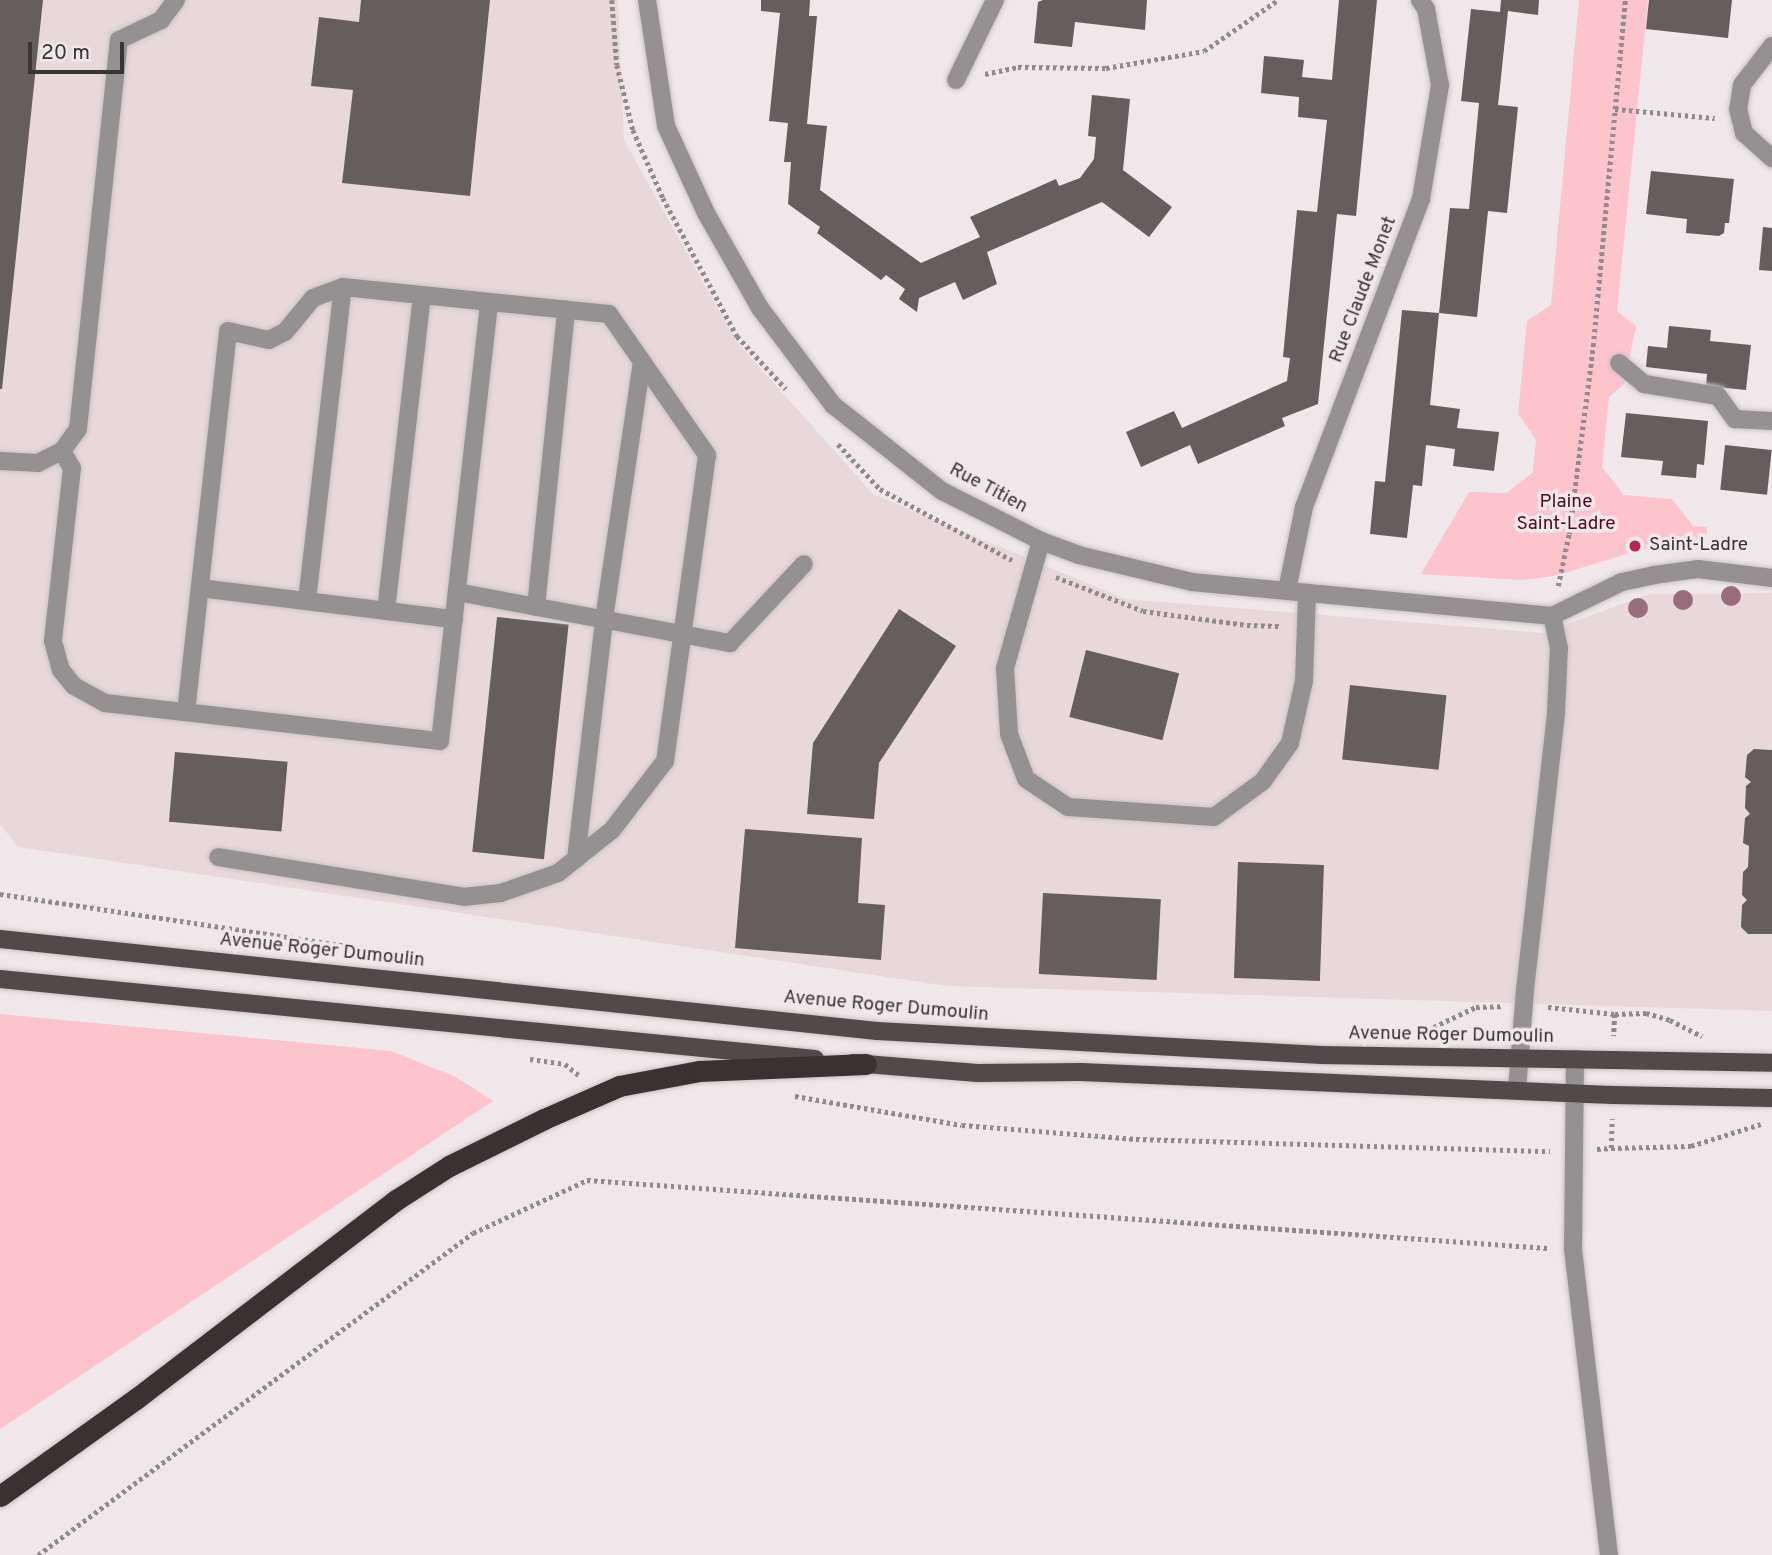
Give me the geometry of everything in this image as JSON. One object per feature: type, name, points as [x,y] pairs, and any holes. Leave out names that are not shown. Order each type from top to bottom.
[{"type":"highway","points":[[0,1496],[137,1398],[396,1200],[449,1166],[618,1086],[699,1071],[866,1064]]},
{"type":"main road","name":"Avenue Roger Dumoulin","points":[[0,939],[877,1031],[1321,1055],[1772,1063]]},
{"type":"main road","points":[[0,979],[978,1073],[1081,1072],[1575,1093],[1772,1098]]},
{"type":"street","points":[[0,461],[38,463],[62,451],[78,429],[119,40],[161,20],[176,0]]},
{"type":"street","name":"Rue Titien","points":[[647,0],[666,126],[706,213],[760,308],[833,405],[942,491],[1041,541],[1079,555],[1192,582],[1287,590],[1307,595],[1552,616]]},
{"type":"street","points":[[956,80],[995,0]]},
{"type":"street","name":"Rue Claude Monet","points":[[1287,590],[1304,506],[1421,200],[1440,85],[1426,9],[1420,0]]},
{"type":"street","points":[[1772,46],[1742,85],[1738,109],[1744,133],[1772,158]]},
{"type":"street","points":[[186,712],[228,331],[268,340],[285,332],[313,298],[343,287],[608,314],[707,455],[665,761],[612,830],[558,873],[502,893],[465,897],[218,857]]},
{"type":"street","points":[[307,601],[343,287]]},
{"type":"street","points":[[386,611],[422,295]]},
{"type":"street","points":[[62,451],[72,468],[53,641],[61,670],[74,686],[105,703],[440,741],[489,303]]},
{"type":"street","points":[[536,607],[566,310]]},
{"type":"street","points":[[576,859],[604,619],[642,362]]},
{"type":"street","points":[[1619,362],[1644,384],[1718,396],[1735,419],[1772,421]]},
{"type":"street","points":[[1041,541],[1005,668],[1009,734],[1026,779],[1068,807],[1214,817],[1263,782],[1290,743],[1304,681],[1307,595]]},
{"type":"street","points":[[457,592],[730,643],[804,564]]},
{"type":"street","points":[[1517,1090],[1523,1005],[1556,713],[1559,648],[1552,616],[1622,582],[1654,575],[1698,569],[1772,578]]},
{"type":"street","points":[[200,588],[454,619]]},
{"type":"street","points":[[1575,1059],[1573,1249],[1609,1555]]},
{"type":"path","points":[[612,0],[617,65],[630,117],[663,198],[737,336],[794,397]]},
{"type":"path","points":[[956,80],[1018,67],[1106,68],[1204,51],[1278,0]]},
{"type":"path","points":[[1552,616],[1569,534],[1593,346],[1625,0]]},
{"type":"path","points":[[1615,109],[1741,121]]},
{"type":"path","points":[[833,438],[880,489],[1005,557],[1143,611],[1247,625],[1307,626]]},
{"type":"path","points":[[0,894],[386,952]]},
{"type":"path","points":[[1523,1005],[1615,1014],[1646,1013],[1714,1042]]},
{"type":"path","points":[[1416,1032],[1429,1030],[1476,1007]]},
{"type":"path","points":[[1614,1059],[1615,1014]]},
{"type":"path","points":[[1611,1148],[1691,1146],[1766,1123]]},
{"type":"path","points":[[38,1555],[473,1233],[587,1180],[1266,1227],[1496,1247],[1573,1249]]},
{"type":"shaded area","points":[[0,0],[618,0],[624,140],[736,341],[873,494],[1125,599],[1543,633],[1649,594],[1772,593],[1772,1011],[947,986],[18,847],[0,824]]},
{"type":"green space","name":"Plaine Saint-Ladre","points":[[1579,0],[1648,0],[1617,311],[1636,326],[1624,384],[1609,397],[1602,467],[1624,495],[1672,499],[1693,526],[1707,527],[1706,540],[1640,550],[1554,576],[1522,580],[1421,574],[1469,492],[1507,493],[1533,472],[1536,439],[1518,414],[1527,321],[1551,305]]},
{"type":"green space","points":[[0,1014],[391,1051],[456,1077],[493,1101],[0,1429]]},
{"type":"building","points":[[0,0],[43,0],[2,389],[0,389]]},
{"type":"building","points":[[361,0],[490,0],[470,196],[342,183],[353,90],[311,86],[319,17],[359,22]]},
{"type":"building","points":[[761,0],[810,0],[809,16],[817,16],[807,124],[827,126],[820,190],[921,263],[980,237],[970,217],[1056,179],[1059,186],[1080,178],[1094,159],[1096,137],[1088,136],[1092,95],[1130,99],[1123,170],[1172,207],[1149,237],[1102,202],[987,252],[997,284],[963,300],[955,282],[919,298],[917,312],[899,299],[905,289],[886,275],[881,280],[817,233],[820,227],[788,204],[791,162],[784,162],[788,123],[769,121],[780,13],[761,11]]},
{"type":"building","points":[[1147,0],[1145,30],[1075,22],[1072,47],[1034,43],[1038,2]]},
{"type":"building","points":[[1339,0],[1377,0],[1356,216],[1337,214],[1318,404],[1282,418],[1285,426],[1198,464],[1190,445],[1141,467],[1126,432],[1174,411],[1182,428],[1287,381],[1290,358],[1283,357],[1297,210],[1317,212],[1327,120],[1298,117],[1299,97],[1261,93],[1264,56],[1304,60],[1302,77],[1332,80]]},
{"type":"building","points":[[1501,0],[1539,0],[1538,15],[1508,11],[1498,105],[1518,107],[1507,213],[1488,211],[1477,317],[1439,313],[1450,208],[1469,209],[1479,103],[1461,101],[1471,9],[1500,12]]},
{"type":"building","points":[[1649,0],[1732,0],[1728,38],[1646,29]]},
{"type":"building","points":[[1651,171],[1734,179],[1729,223],[1725,223],[1724,233],[1719,236],[1686,233],[1687,219],[1646,214]]},
{"type":"building","points":[[1763,227],[1772,228],[1772,271],[1759,270]]},
{"type":"building","points":[[1402,310],[1439,313],[1430,405],[1460,409],[1457,428],[1499,432],[1494,471],[1453,466],[1455,449],[1426,445],[1422,486],[1413,485],[1407,538],[1370,534],[1375,481],[1385,482]]},
{"type":"building","points":[[1669,326],[1711,330],[1710,341],[1751,345],[1746,390],[1706,386],[1707,374],[1646,367],[1648,346],[1667,348]]},
{"type":"building","points":[[1626,413],[1708,421],[1704,465],[1697,464],[1696,478],[1661,475],[1663,461],[1621,457]]},
{"type":"building","points":[[1725,445],[1772,450],[1767,495],[1720,490]]},
{"type":"building","points":[[899,609],[956,646],[879,763],[874,819],[807,814],[813,743]]},
{"type":"building","points":[[497,617],[569,625],[544,859],[472,852]]},
{"type":"building","points":[[1086,650],[1179,673],[1162,740],[1069,717]]},
{"type":"building","points":[[1350,685],[1446,695],[1439,770],[1342,760]]},
{"type":"building","points":[[1754,749],[1772,750],[1772,934],[1748,934],[1741,927],[1742,905],[1747,900],[1742,895],[1743,872],[1748,867],[1749,846],[1743,843],[1745,818],[1750,814],[1745,808],[1746,786],[1751,782],[1745,777],[1747,755]]},
{"type":"building","points":[[175,752],[288,762],[281,832],[169,822]]},
{"type":"building","points":[[745,829],[862,838],[858,903],[885,905],[881,960],[735,948]]},
{"type":"building","points":[[1238,862],[1324,865],[1320,981],[1234,978]]},
{"type":"building","points":[[1043,893],[1161,899],[1157,980],[1039,974]]},
{"type":"place","name":"Saint-Ladre","points":[[1635,546]]}]
